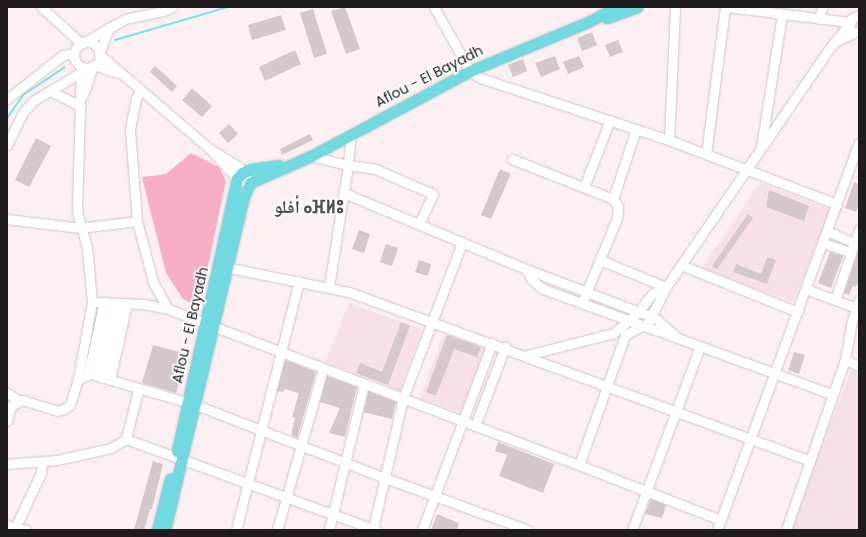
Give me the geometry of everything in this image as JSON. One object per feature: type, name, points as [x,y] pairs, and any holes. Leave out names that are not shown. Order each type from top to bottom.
[{"type":"main road","name":"Aflou - El Bayadh","points":[[588,22],[616,7]]},
{"type":"main road","name":"Aflou - El Bayadh","points":[[165,530],[208,325],[244,194],[250,183],[311,156],[470,71],[588,22],[637,7]]},
{"type":"main road","name":"Aflou - El Bayadh","points":[[223,267],[241,175],[256,167],[288,165]]},
{"type":"main road","name":"Aflou - El Bayadh","points":[[157,530],[179,458]]},
{"type":"street","points":[[41,7],[82,43],[92,43],[99,53],[141,91],[212,150],[233,162],[241,175],[250,183]]},
{"type":"street","points":[[7,99],[63,55],[74,53],[82,43],[125,19],[163,11],[172,7]]},
{"type":"street","points":[[434,7],[470,71],[484,80],[669,140],[837,204]]},
{"type":"street","points":[[669,140],[675,7]]},
{"type":"street","points":[[706,154],[725,7]]},
{"type":"street","points":[[728,7],[819,19],[853,19]]},
{"type":"street","points":[[819,19],[822,7]]},
{"type":"street","points":[[579,465],[606,384],[625,335],[645,326],[652,317],[666,286],[829,48],[853,19],[859,8]]},
{"type":"street","points":[[760,150],[782,14]]},
{"type":"street","points":[[853,19],[852,30],[858,33]]},
{"type":"street","points":[[82,96],[109,28]]},
{"type":"street","points":[[829,48],[845,35],[858,33]]},
{"type":"street","points":[[7,421],[11,406],[18,401],[25,401],[57,411],[70,405],[78,378],[92,302],[87,248],[80,228],[77,202],[82,96],[81,69],[76,62],[74,53]]},
{"type":"street","points":[[7,145],[26,108],[81,69],[94,66],[121,74]]},
{"type":"street","points":[[50,91],[82,106]]},
{"type":"street","points":[[141,91],[136,98],[130,130],[138,221],[153,282],[168,309]]},
{"type":"street","points":[[584,187],[610,120]]},
{"type":"street","points":[[613,199],[636,129]]},
{"type":"street","points":[[330,286],[348,165],[351,134]]},
{"type":"street","points":[[717,530],[859,143]]},
{"type":"street","points":[[311,156],[348,165],[375,169],[433,194],[419,224]]},
{"type":"street","points":[[512,159],[613,199],[618,206],[619,214],[582,303]]},
{"type":"street","points":[[344,193],[526,269],[652,317],[676,336]]},
{"type":"street","points":[[7,219],[80,228],[138,221]]},
{"type":"street","points":[[836,300],[850,252],[859,229]]},
{"type":"street","points":[[827,231],[854,243]]},
{"type":"street","points":[[126,439],[248,482],[375,530],[403,398],[462,242]]},
{"type":"street","points":[[823,243],[850,252]]},
{"type":"street","points":[[600,260],[666,286]]},
{"type":"street","points":[[681,265],[798,312]]},
{"type":"street","points":[[223,267],[330,286],[492,344],[505,347],[606,384],[676,413],[810,460]]},
{"type":"street","points":[[526,269],[540,287],[700,346],[776,372],[831,394]]},
{"type":"street","points":[[236,530],[262,432],[279,353],[299,281]]},
{"type":"street","points":[[527,355],[609,335],[630,320],[652,294],[666,286]]},
{"type":"street","points":[[786,530],[831,394],[845,360],[858,303],[836,300],[806,289]]},
{"type":"street","points":[[92,302],[168,309],[279,353],[403,398],[721,520]]},
{"type":"street","points":[[99,377],[115,303]]},
{"type":"street","points":[[99,377],[115,303]]},
{"type":"street","points":[[422,530],[492,344]]},
{"type":"street","points":[[632,530],[700,346]]},
{"type":"street","points":[[475,426],[505,347]]},
{"type":"street","points":[[551,365],[553,348]]},
{"type":"street","points":[[845,360],[859,366]]},
{"type":"street","points":[[277,530],[288,497],[323,368]]},
{"type":"street","points":[[78,378],[99,377],[138,390],[192,405],[528,530]]},
{"type":"street","points":[[329,530],[344,462],[364,384]]},
{"type":"street","points":[[7,464],[42,463],[112,448],[126,439],[138,390]]},
{"type":"street","points":[[7,393],[18,401]]},
{"type":"street","points":[[26,530],[12,527],[41,473],[42,463]]},
{"type":"shaded area","points":[[191,153],[219,167],[226,181],[199,308],[183,299],[166,273],[142,177],[166,174]]},
{"type":"shaded area","points":[[760,183],[830,209],[794,302],[701,269]]},
{"type":"shaded area","points":[[349,303],[422,329],[400,391],[325,362]]},
{"type":"shaded area","points":[[444,334],[485,349],[461,413],[420,398]]},
{"type":"shaded area","points":[[851,370],[859,373],[859,530],[790,530]]},
{"type":"building","points":[[345,7],[360,49],[346,54],[331,11]]},
{"type":"building","points":[[313,9],[327,54],[314,58],[300,13]]},
{"type":"building","points":[[281,15],[286,30],[252,40],[248,25]]},
{"type":"building","points":[[592,32],[597,45],[582,51],[577,38]]},
{"type":"building","points":[[618,40],[623,52],[610,57],[605,45]]},
{"type":"building","points":[[295,50],[301,64],[265,81],[259,67]]},
{"type":"building","points":[[555,56],[560,69],[541,77],[535,63]]},
{"type":"building","points":[[579,56],[584,67],[568,74],[563,62]]},
{"type":"building","points":[[523,59],[527,71],[513,77],[508,65]]},
{"type":"building","points":[[155,66],[177,86],[172,92],[150,72]]},
{"type":"building","points":[[192,88],[212,106],[202,117],[182,100]]},
{"type":"building","points":[[229,124],[238,134],[228,143],[219,133]]},
{"type":"building","points":[[310,134],[313,140],[282,155],[280,149]]},
{"type":"building","points":[[36,138],[51,146],[29,187],[15,180]]},
{"type":"building","points":[[500,169],[511,174],[491,219],[481,215]]},
{"type":"building","points":[[854,182],[859,184],[859,203],[856,212],[845,208]]},
{"type":"building","points":[[769,190],[809,206],[804,221],[766,207]]},
{"type":"building","points":[[748,214],[753,218],[717,269],[712,266]]},
{"type":"building","points":[[359,230],[370,234],[364,253],[352,249]]},
{"type":"building","points":[[386,244],[398,248],[392,266],[380,262]]},
{"type":"building","points":[[859,248],[859,280],[856,287],[853,286],[849,295],[844,293]]},
{"type":"building","points":[[830,252],[843,256],[831,288],[818,283]]},
{"type":"building","points":[[767,257],[776,260],[767,284],[733,272],[736,264],[761,274]]},
{"type":"building","points":[[419,260],[431,264],[428,276],[415,272]]},
{"type":"building","points":[[401,322],[410,326],[388,385],[356,373],[360,363],[382,372]]},
{"type":"building","points":[[447,335],[481,347],[477,357],[454,349],[436,396],[426,392]]},
{"type":"building","points":[[153,345],[187,354],[176,393],[142,383]]},
{"type":"building","points":[[794,352],[805,355],[799,374],[788,370]]},
{"type":"building","points":[[285,360],[316,372],[297,438],[291,435],[295,418],[292,417],[299,393],[284,389],[283,392],[277,391]]},
{"type":"building","points":[[327,376],[357,387],[345,437],[329,433],[340,408],[320,402]]},
{"type":"building","points":[[368,391],[396,402],[392,419],[363,412]]},
{"type":"building","points":[[498,442],[554,464],[543,493],[499,476],[507,455],[495,451]]},
{"type":"building","points":[[153,461],[163,464],[152,509],[150,509],[144,530],[134,530]]},
{"type":"building","points":[[651,499],[666,505],[662,518],[645,514]]},
{"type":"building","points":[[437,514],[459,523],[457,530],[431,530]]},
{"type":"waterway","points":[[115,40],[228,7]]},
{"type":"waterway","points":[[7,118],[23,95],[65,67]]},
{"type":"district","name":"أفلو ⴰⴼⵍⵓ","points":[[309,207]]}]
